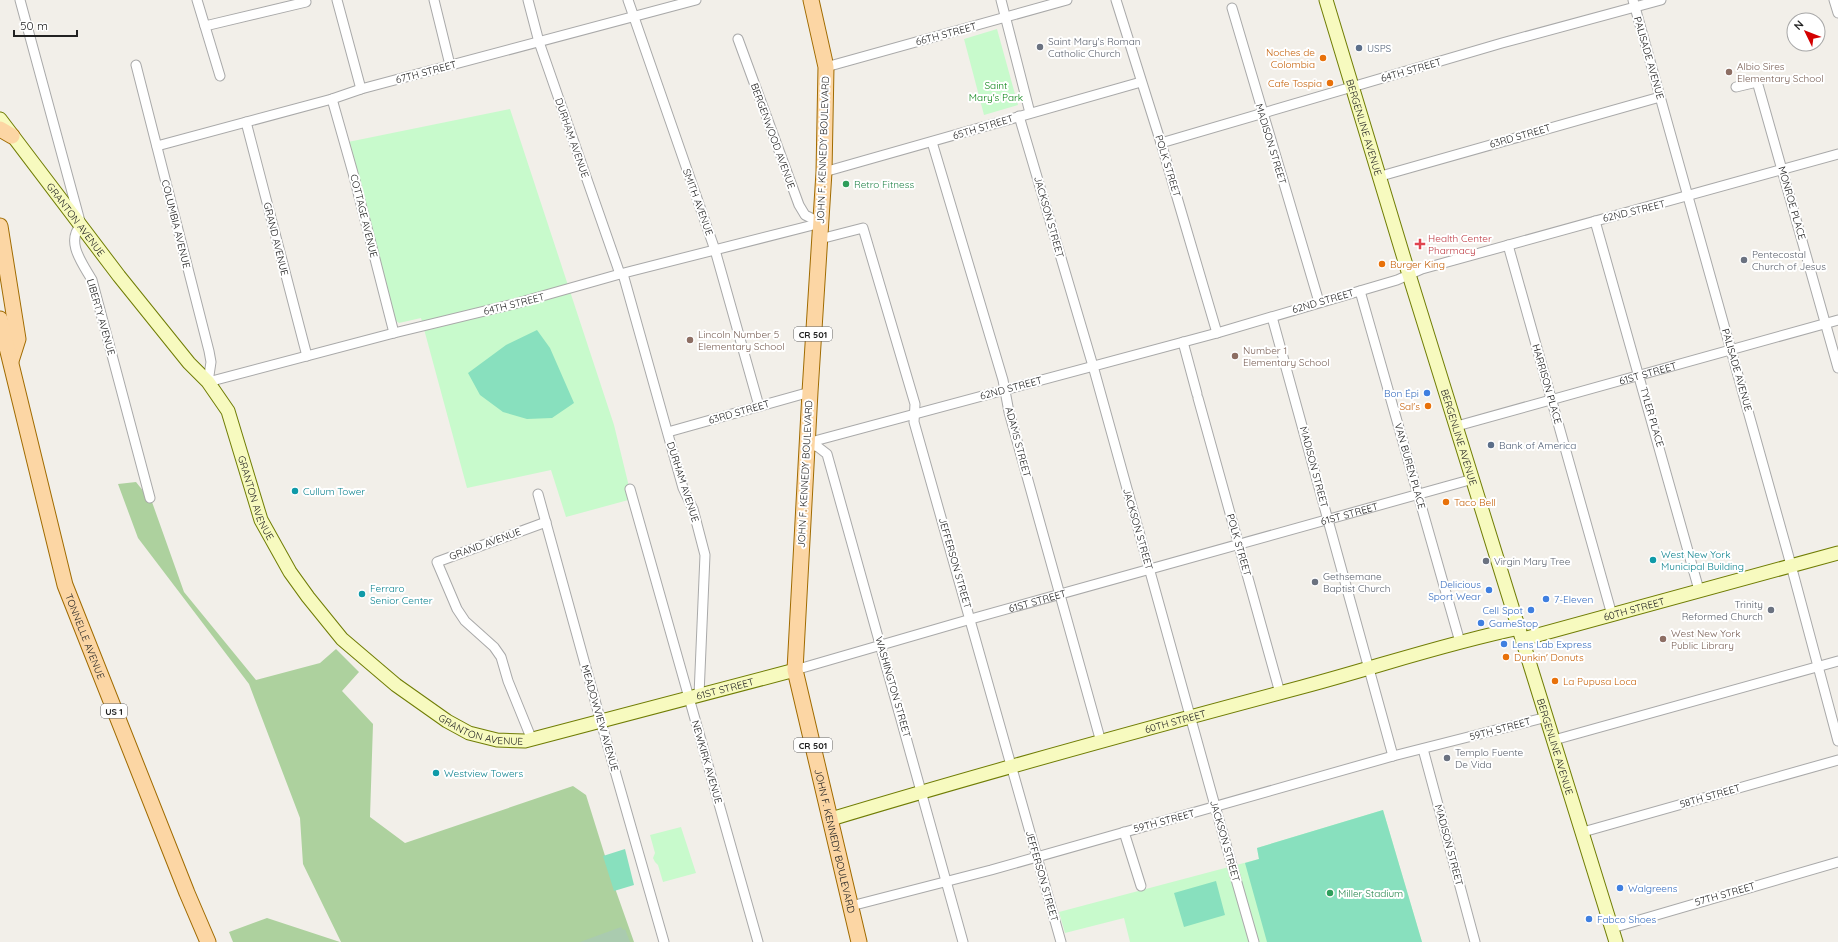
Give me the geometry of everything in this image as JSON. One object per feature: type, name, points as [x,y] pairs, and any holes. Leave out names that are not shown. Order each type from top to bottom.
[{"type":"main road","name":"JOHN F. KENNEDY BOULEVARD","points":[[811,0],[826,67],[824,172],[807,443],[795,670],[859,942]]},
{"type":"main road","points":[[0,226],[18,339],[11,362]]},
{"type":"main road","name":"TONNELLE AVENUE","points":[[0,319],[65,585],[187,893],[208,942]]},
{"type":"street","points":[[20,0],[81,225]]},
{"type":"street","points":[[197,0],[220,76]]},
{"type":"street","points":[[337,0],[361,89]]},
{"type":"street","points":[[434,0],[450,65]]},
{"type":"street","name":"DURHAM AVENUE","points":[[528,0],[539,42],[622,274],[683,488],[693,509],[705,555],[694,697]]},
{"type":"street","name":"SMITH AVENUE","points":[[628,0],[632,17],[715,250],[759,406]]},
{"type":"street","name":"67TH STREET","points":[[157,146],[332,99],[361,89],[696,0]]},
{"type":"street","points":[[1001,0],[1030,113]]},
{"type":"street","name":"66TH STREET","points":[[826,67],[1067,0]]},
{"type":"street","name":"POLK STREET","points":[[1116,0],[1161,143],[1217,332]]},
{"type":"street","name":"BERGENLINE AVENUE","points":[[1326,0],[1381,176],[1409,274],[1583,832],[1613,938]]},
{"type":"street","name":"64TH STREET","points":[[1161,143],[1634,4],[1661,0]]},
{"type":"street","points":[[1834,0],[1838,13]]},
{"type":"street","points":[[205,26],[306,2]]},
{"type":"street","name":"PALISADE AVENUE","points":[[1634,4],[1731,349],[1838,741]]},
{"type":"street","name":"MADISON STREET","points":[[1232,8],[1319,302]]},
{"type":"street","name":"BERGENWOOD AVENUE","points":[[738,38],[799,205],[805,215],[821,223]]},
{"type":"street","name":"COLUMBIA AVENUE","points":[[136,66],[209,351],[211,362],[208,382]]},
{"type":"street","name":"65TH STREET","points":[[824,172],[1141,82]]},
{"type":"street","name":"MONROE PLACE","points":[[1736,88],[1757,82],[1838,368]]},
{"type":"street","name":"63RD STREET","points":[[1381,176],[1660,97]]},
{"type":"street","name":"COTTAGE AVENUE","points":[[332,99],[353,173],[394,333]]},
{"type":"street","name":"JACKSON STREET","points":[[1019,116],[1093,366],[1190,718],[1254,942]]},
{"type":"street","name":"GRANTON AVENUE","points":[[0,120],[6,132],[189,363],[208,382],[228,411],[261,520],[290,572],[342,639],[396,684],[447,721],[469,733],[512,742],[532,740],[601,722]]},
{"type":"street","name":"GRAND AVENUE","points":[[246,122],[307,356]]},
{"type":"street","name":"ADAMS STREET","points":[[932,142],[1003,380],[1004,390],[1059,595],[1101,742]]},
{"type":"street","name":"62ND STREET","points":[[807,443],[1183,342],[1360,291],[1422,269],[1838,154]]},
{"type":"street","name":"TYLER PLACE","points":[[1595,221],[1640,375],[1699,590]]},
{"type":"street","name":"64TH STREET","points":[[208,382],[394,333],[514,304],[622,274],[821,223]]},
{"type":"street","name":"LIBERTY AVENUE","points":[[81,225],[76,231],[74,248],[92,280],[150,498]]},
{"type":"street","name":"JEFFERSON STREET","points":[[820,239],[863,228],[915,404],[914,422],[1061,942]]},
{"type":"street","name":"HARRISON PLACE","points":[[1508,245],[1612,615]]},
{"type":"street","name":"VAN BUREN PLACE","points":[[1360,291],[1460,642]]},
{"type":"street","name":"MADISON STREET","points":[[1272,317],[1393,756]]},
{"type":"street","name":"61ST STREET","points":[[1457,426],[1838,320]]},
{"type":"street","name":"POLK STREET","points":[[1183,342],[1280,693]]},
{"type":"street","name":"63RD STREET","points":[[668,432],[810,392]]},
{"type":"street","name":"WASHINGTON STREET","points":[[807,443],[818,447],[827,454],[882,646],[945,882],[963,942]]},
{"type":"street","name":"61ST STREET","points":[[601,722],[882,646],[970,619],[1239,546],[1473,479]]},
{"type":"street","name":"NEWKIRK AVENUE","points":[[630,489],[694,697],[758,942]]},
{"type":"street","name":"MEADOWVIEW AVENUE","points":[[538,494],[664,942]]},
{"type":"street","name":"GRAND AVENUE","points":[[532,740],[508,681],[501,657],[494,647],[465,621],[457,609],[437,562],[546,522]]},
{"type":"street","name":"60TH STREET","points":[[831,819],[1011,767],[1369,669],[1460,642],[1522,633],[1612,615],[1838,553]]},
{"type":"street","points":[[1554,740],[1838,662]]},
{"type":"street","name":"59TH STREET","points":[[851,906],[945,882],[1393,756],[1547,717]]},
{"type":"street","name":"MADISON STREET","points":[[1423,749],[1476,942]]},
{"type":"street","name":"58TH STREET","points":[[1583,832],[1838,760]]},
{"type":"street","points":[[1124,832],[1141,886]]},
{"type":"street","name":"57TH STREET","points":[[1613,938],[1838,862]]},
{"type":"green space","name":"Saint Mary's Park","points":[[997,29],[1018,105],[984,115],[964,39]]},
{"type":"green space","points":[[510,109],[614,425],[632,499],[566,517],[551,470],[467,488],[421,318],[399,323],[395,320],[348,142]]},
{"type":"green space","points":[[537,330],[550,348],[574,403],[552,418],[527,419],[503,412],[480,395],[468,373],[506,345]]},
{"type":"green space","points":[[136,482],[152,502],[184,592],[256,680],[320,663],[336,649],[359,672],[342,691],[373,724],[370,817],[405,843],[573,786],[586,795],[616,891],[634,942],[341,942],[303,864],[300,818],[249,684],[138,538],[118,484]]},
{"type":"green space","name":"Miller Stadium","points":[[1383,810],[1422,942],[1130,942],[1124,918],[1065,933],[1059,912],[1259,859],[1257,848]]},
{"type":"green space","name":"Miller Stadium","points":[[1383,810],[1422,942],[1267,942],[1245,863],[1259,859],[1257,848]]},
{"type":"green space","points":[[681,827],[696,873],[663,882],[658,865],[653,858],[655,853],[650,835]]},
{"type":"green space","points":[[625,849],[634,885],[614,891],[603,856]]},
{"type":"green space","points":[[1216,881],[1225,915],[1184,927],[1174,893]]},
{"type":"green space","points":[[267,918],[340,942],[233,942],[229,932]]},
{"type":"green space","points":[[621,927],[623,930],[625,929],[630,942],[580,942]]},
{"type":"place","name":"Saint Mary's Roman Catholic Church","points":[[1040,47]]},
{"type":"place","name":"USPS","points":[[1359,48]]},
{"type":"place","name":"Noches de Colombia","points":[[1323,58]]},
{"type":"place","name":"Albio Sires Elementary School","points":[[1729,72]]},
{"type":"place","name":"Cafe Tospia","points":[[1330,83]]},
{"type":"place","name":"Retro Fitness","points":[[846,184]]},
{"type":"place","name":"Health Center Pharmacy","points":[[1420,244]]},
{"type":"place","name":"Pentecostal Church of Jesus","points":[[1744,260]]},
{"type":"place","name":"Burger King","points":[[1382,264]]},
{"type":"place","name":"Lincoln Number 5 Elementary School","points":[[690,340]]},
{"type":"place","name":"Number 1 Elementary School","points":[[1235,356]]},
{"type":"place","name":"Bon Épi","points":[[1427,393]]},
{"type":"place","name":"Sal's","points":[[1428,406]]},
{"type":"place","name":"Bank of America","points":[[1491,445]]},
{"type":"place","name":"Cullum Tower","points":[[295,491]]},
{"type":"place","name":"Taco Bell","points":[[1446,502]]},
{"type":"place","name":"West New York Municipal Building","points":[[1653,560]]},
{"type":"place","name":"Virgin Mary Tree","points":[[1486,561]]},
{"type":"place","name":"Gethsemane Baptist Church","points":[[1315,582]]},
{"type":"place","name":"Delicious Sport Wear","points":[[1489,590]]},
{"type":"place","name":"Ferraro Senior Center","points":[[362,594]]},
{"type":"place","name":"7-Eleven","points":[[1546,599]]},
{"type":"place","name":"Cell Spot","points":[[1531,610]]},
{"type":"place","name":"Trinity Reformed Church","points":[[1771,610]]},
{"type":"place","name":"GameStop","points":[[1481,623]]},
{"type":"place","name":"West New York Public Library","points":[[1663,639]]},
{"type":"place","name":"Lens Lab Express","points":[[1504,644]]},
{"type":"place","name":"Dunkin' Donuts","points":[[1506,657]]},
{"type":"place","name":"La Pupusa Loca","points":[[1555,681]]},
{"type":"place","name":"Templo Fuente De Vida","points":[[1447,758]]},
{"type":"place","name":"Westview Towers","points":[[436,773]]},
{"type":"place","name":"Walgreens","points":[[1620,888]]},
{"type":"place","name":"Miller Stadium","points":[[1330,893]]},
{"type":"place","name":"Fabco Shoes","points":[[1589,919]]}]
